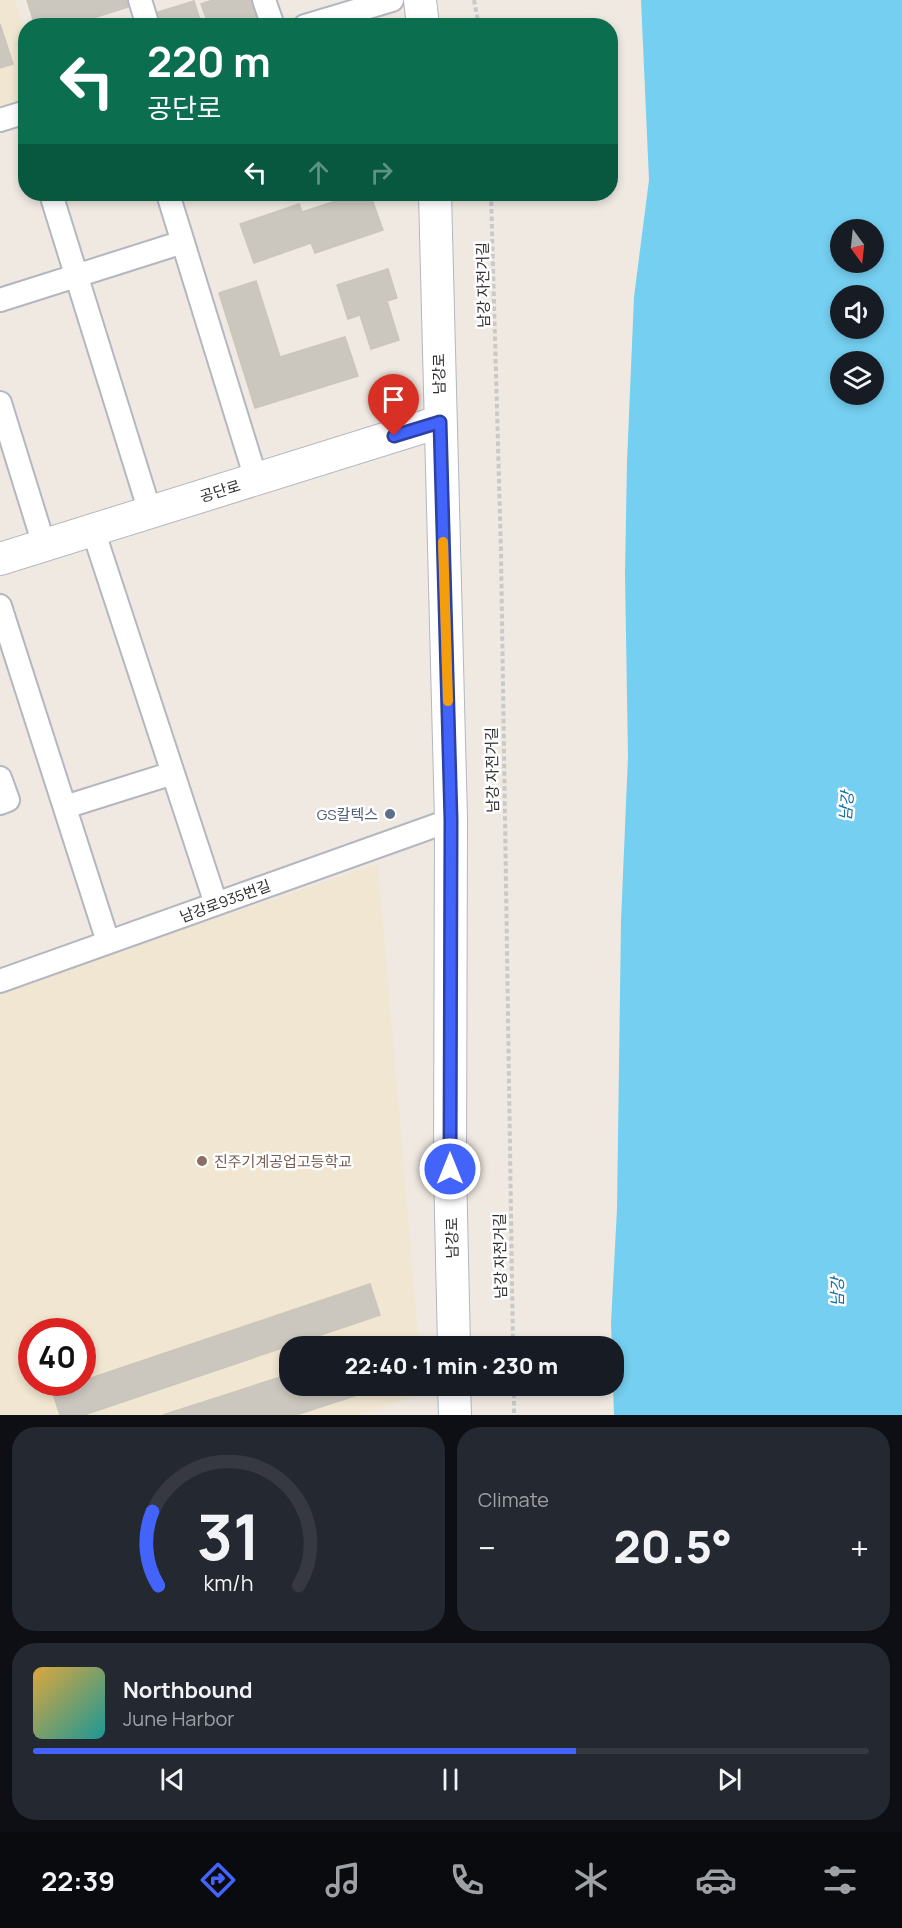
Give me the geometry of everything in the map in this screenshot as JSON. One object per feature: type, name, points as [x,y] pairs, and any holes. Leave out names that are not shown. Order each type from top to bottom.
[{"type":"street","points":[[140,0],[146,18]]},
{"type":"street","points":[[264,0],[270,18]]},
{"type":"street","points":[[331,18],[392,0]]},
{"type":"street","points":[[420,0],[422,18]]},
{"type":"street","points":[[0,120],[18,114]]},
{"type":"street","points":[[53,201],[150,512]]},
{"type":"street","points":[[170,201],[256,479]]},
{"type":"street","name":"남강로","points":[[435,201],[451,820],[450,1169],[454,1336]]},
{"type":"street","points":[[0,300],[183,242]]},
{"type":"street","points":[[0,403],[44,545]]},
{"type":"street","name":"공단로","points":[[0,559],[440,422]]},
{"type":"street","points":[[93,530],[216,904]]},
{"type":"street","points":[[0,606],[108,942]]},
{"type":"street","points":[[65,807],[173,773]]},
{"type":"street","points":[[0,778],[8,800],[0,803]]},
{"type":"street","name":"남강로935번길","points":[[0,981],[451,820]]},
{"type":"street","points":[[454,1396],[455,1415]]},
{"type":"path","points":[[474,0],[477,18]]},
{"type":"path","name":"남강 자전거길","points":[[491,201],[501,553],[513,1336]]},
{"type":"path","points":[[514,1396],[514,1415]]},
{"type":"shaded area","points":[[0,0],[15,0],[20,18],[18,18],[18,101],[0,107]]},
{"type":"shaded area","name":"진주기계공업고등학교","points":[[378,864],[418,1336],[279,1336],[279,1396],[417,1396],[359,1415],[0,1415],[0,991]]},
{"type":"water","name":"남강","points":[[641,0],[902,0],[902,1415],[614,1415],[613,1396],[624,1396],[624,1336],[611,1336],[611,1323],[617,1209],[621,921],[628,757],[625,574],[634,297],[649,180]]},
{"type":"building","points":[[27,0],[126,0],[128,7],[93,18],[33,18]]},
{"type":"building","points":[[213,0],[254,0],[260,18],[206,18],[201,4]]},
{"type":"building","points":[[194,1],[199,18],[153,18],[152,14]]},
{"type":"building","points":[[0,24],[13,64],[0,68]]},
{"type":"building","points":[[336,201],[373,201],[383,230],[315,253],[311,243],[254,263],[240,224],[299,204],[302,212]]},
{"type":"building","points":[[388,269],[397,298],[387,301],[399,340],[371,349],[360,315],[348,319],[337,285]]},
{"type":"building","points":[[256,281],[280,357],[345,337],[358,376],[255,408],[219,293]]},
{"type":"building","points":[[370,1284],[380,1315],[318,1336],[279,1336],[279,1349],[84,1415],[60,1415],[54,1396],[96,1396],[96,1376]]},
{"type":"building","points":[[279,1378],[279,1396],[354,1396],[296,1415],[163,1415]]},
{"type":"slow traffic","points":[[443,542],[448,701]]},
{"type":"place","name":"GS칼텍스","points":[[390,814]]},
{"type":"place","name":"진주기계공업고등학교","points":[[202,1161]]},
{"type":"route","points":[[394,436],[440,422],[451,820],[450,1169]]}]
